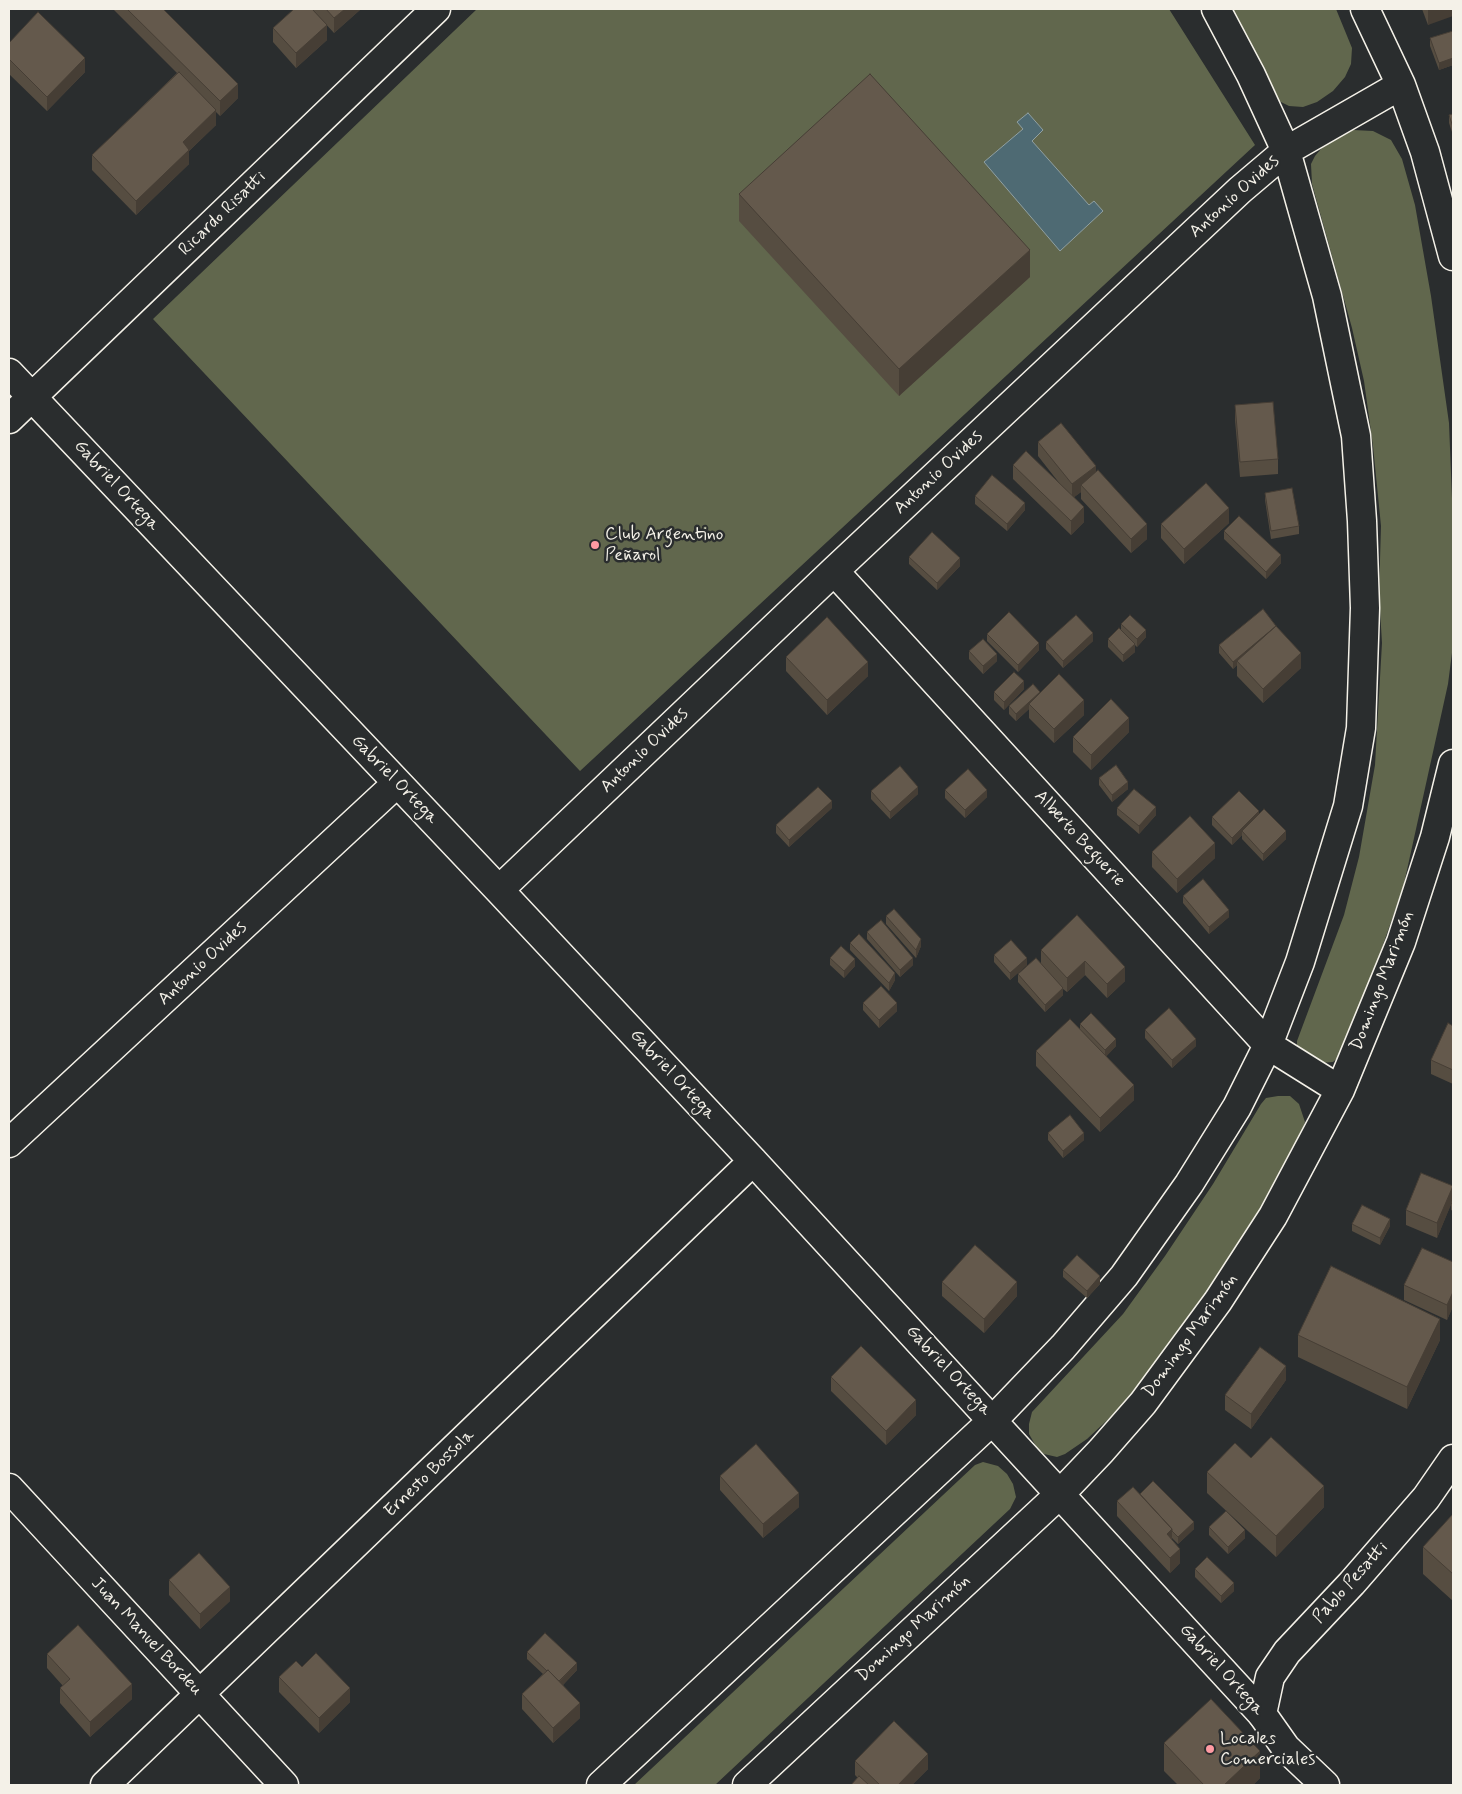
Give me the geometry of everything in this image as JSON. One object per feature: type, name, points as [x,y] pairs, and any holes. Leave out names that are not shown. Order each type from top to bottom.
[{"type":"street","name":"Ricardo Risatti","points":[[9,419],[436,9]]},
{"type":"street","points":[[601,1785],[993,1420],[1063,1347],[1124,1276],[1194,1176],[1237,1107],[1268,1045],[1300,962],[1348,806],[1361,728],[1365,608],[1356,436],[1327,296],[1286,151],[1251,75],[1216,9]]},
{"type":"street","points":[[1365,9],[1401,85],[1425,152],[1453,256]]},
{"type":"street","name":"Antonio Ovides","points":[[499,890],[834,571],[1240,190],[1286,151],[1401,85]]},
{"type":"street","name":"Gabriel Ortega","points":[[9,373],[753,1161],[1061,1493],[1262,1714],[1286,1748],[1326,1785]]},
{"type":"street","name":"Alberto Beguerie","points":[[834,571],[1268,1045],[1340,1090]]},
{"type":"street","name":"Domingo Marimón","points":[[747,1785],[1061,1493],[1143,1403],[1218,1301],[1274,1216],[1340,1090],[1401,942],[1435,837],[1453,764]]},
{"type":"street","name":"Antonio Ovides","points":[[9,1143],[396,784]]},
{"type":"street","name":"Ernesto Bossola","points":[[105,1785],[200,1696],[753,1161]]},
{"type":"street","name":"Pablo Pesatti","points":[[1262,1714],[1270,1677],[1287,1652],[1352,1583],[1426,1498],[1453,1459]]},
{"type":"street","name":"Juan Manuel Bordeu","points":[[9,1488],[284,1785]]},
{"type":"green space","name":"Club Argentino Peñarol","points":[[477,9],[1169,9],[1255,145],[580,771],[153,319]]},
{"type":"green space","points":[[1227,9],[1336,9],[1352,48],[1351,64],[1345,77],[1333,91],[1317,102],[1303,107],[1289,106],[1279,101],[1270,92]]},
{"type":"green space","points":[[1353,130],[1373,131],[1391,140],[1402,159],[1415,205],[1431,296],[1449,423],[1453,523],[1453,645],[1448,684],[1403,888],[1361,1007],[1342,1054],[1333,1062],[1320,1063],[1297,1046],[1297,1041],[1344,915],[1359,857],[1375,765],[1382,643],[1379,594],[1381,526],[1364,381],[1352,328],[1312,184],[1311,164],[1315,156],[1339,132]]},
{"type":"green space","points":[[1290,1096],[1299,1104],[1305,1122],[1298,1142],[1270,1197],[1223,1274],[1132,1397],[1087,1439],[1065,1454],[1057,1457],[1044,1454],[1037,1448],[1029,1434],[1032,1412],[1123,1314],[1165,1256],[1213,1184],[1261,1104],[1266,1098]]},
{"type":"green space","points":[[983,1462],[998,1466],[1007,1474],[1013,1484],[1016,1497],[1010,1509],[715,1785],[634,1785],[975,1465]]},
{"type":"water","points":[[1028,113],[1043,130],[1032,141],[1089,205],[1094,201],[1103,211],[1060,251],[984,162],[1023,129],[1017,122]]},
{"type":"building","points":[[127,9],[163,9],[238,84],[220,101]]},
{"type":"building","points":[[294,9],[312,9],[327,25],[296,53],[273,28]]},
{"type":"building","points":[[326,9],[345,9],[334,18]]},
{"type":"building","points":[[38,12],[85,58],[47,97],[9,59],[9,43]]},
{"type":"building","points":[[1453,31],[1453,58],[1439,63],[1430,38]]},
{"type":"building","points":[[179,72],[216,110],[183,142],[189,150],[136,201],[92,155]]},
{"type":"building","points":[[870,74],[1030,250],[899,369],[739,194]]},
{"type":"building","points":[[1453,114],[1453,127],[1449,115]]},
{"type":"building","points":[[1273,402],[1278,459],[1240,462],[1235,405]]},
{"type":"building","points":[[1061,423],[1096,466],[1072,484],[1038,442]]},
{"type":"building","points":[[1026,451],[1084,507],[1071,521],[1013,465]]},
{"type":"building","points":[[1098,470],[1147,524],[1131,539],[1081,485]]},
{"type":"building","points":[[992,475],[1025,503],[1007,524],[975,496]]},
{"type":"building","points":[[1206,483],[1229,508],[1184,549],[1161,524]]},
{"type":"building","points":[[1292,488],[1299,526],[1271,531],[1265,493]]},
{"type":"building","points":[[1239,516],[1281,555],[1266,572],[1224,531]]},
{"type":"building","points":[[932,532],[960,558],[937,583],[909,557]]},
{"type":"building","points":[[1263,609],[1276,626],[1233,662],[1219,645]]},
{"type":"building","points":[[1009,612],[1039,643],[1018,665],[987,634]]},
{"type":"building","points":[[1076,615],[1093,633],[1063,661],[1046,642]]},
{"type":"building","points":[[1130,615],[1146,630],[1137,639],[1121,624]]},
{"type":"building","points":[[827,617],[868,662],[827,700],[786,657]]},
{"type":"building","points":[[1276,626],[1301,653],[1263,689],[1237,661]]},
{"type":"building","points":[[1119,628],[1135,644],[1123,655],[1108,639]]},
{"type":"building","points":[[983,639],[997,654],[983,666],[969,651]]},
{"type":"building","points":[[1014,672],[1024,681],[1004,702],[994,692]]},
{"type":"building","points":[[1059,674],[1084,700],[1054,729],[1029,704]]},
{"type":"building","points":[[1033,684],[1040,692],[1016,714],[1009,706]]},
{"type":"building","points":[[1111,699],[1129,718],[1091,755],[1073,737]]},
{"type":"building","points":[[1116,765],[1128,782],[1112,795],[1099,778]]},
{"type":"building","points":[[900,766],[918,787],[890,812],[871,791]]},
{"type":"building","points":[[968,769],[987,790],[965,810],[945,790]]},
{"type":"building","points":[[818,787],[832,801],[789,840],[776,825]]},
{"type":"building","points":[[1134,789],[1156,807],[1139,826],[1117,808]]},
{"type":"building","points":[[1239,791],[1259,811],[1232,838],[1212,817]]},
{"type":"building","points":[[1264,809],[1286,831],[1263,854],[1242,831]]},
{"type":"building","points":[[1190,816],[1215,843],[1177,879],[1152,852]]},
{"type":"building","points":[[1203,879],[1229,910],[1209,927],[1183,896]]},
{"type":"building","points":[[894,909],[921,939],[916,950],[886,916]]},
{"type":"building","points":[[1077,915],[1125,967],[1107,984],[1085,961],[1067,978],[1041,950]]},
{"type":"building","points":[[881,920],[913,958],[900,970],[867,932]]},
{"type":"building","points":[[859,934],[895,973],[889,983],[850,943]]},
{"type":"building","points":[[1011,940],[1027,958],[1010,973],[994,955]]},
{"type":"building","points":[[841,946],[855,959],[844,971],[830,958]]},
{"type":"building","points":[[1036,958],[1063,988],[1045,1005],[1018,974]]},
{"type":"building","points":[[881,986],[897,1003],[879,1020],[863,1003]]},
{"type":"building","points":[[1169,1008],[1196,1039],[1172,1060],[1145,1030]]},
{"type":"building","points":[[1091,1013],[1116,1039],[1105,1050],[1080,1024]]},
{"type":"building","points":[[1070,1019],[1134,1085],[1100,1118],[1036,1051]]},
{"type":"building","points":[[1448,1023],[1453,1026],[1453,1070],[1431,1060]]},
{"type":"building","points":[[1070,1115],[1084,1133],[1063,1151],[1048,1133]]},
{"type":"building","points":[[1421,1173],[1453,1186],[1437,1223],[1406,1210]]},
{"type":"building","points":[[1362,1205],[1390,1219],[1380,1238],[1352,1224]]},
{"type":"building","points":[[975,1245],[1017,1282],[984,1319],[942,1282]]},
{"type":"building","points":[[1422,1248],[1453,1262],[1453,1292],[1447,1305],[1404,1285]]},
{"type":"building","points":[[1077,1255],[1100,1276],[1087,1291],[1063,1270]]},
{"type":"building","points":[[1331,1266],[1440,1319],[1407,1387],[1298,1335]]},
{"type":"building","points":[[861,1346],[916,1400],[886,1431],[831,1377]]},
{"type":"building","points":[[1260,1347],[1286,1366],[1251,1414],[1225,1395]]},
{"type":"building","points":[[1271,1437],[1324,1486],[1276,1536],[1207,1472],[1235,1443],[1251,1458]]},
{"type":"building","points":[[756,1444],[799,1493],[763,1524],[720,1476]]},
{"type":"building","points":[[1153,1481],[1194,1522],[1178,1537],[1140,1494]]},
{"type":"building","points":[[1133,1487],[1172,1529],[1167,1534],[1180,1549],[1170,1558],[1117,1501]]},
{"type":"building","points":[[1226,1511],[1245,1530],[1228,1547],[1209,1527]]},
{"type":"building","points":[[1453,1514],[1453,1574],[1423,1547]]},
{"type":"building","points":[[199,1553],[230,1587],[200,1614],[169,1580]]},
{"type":"building","points":[[1207,1557],[1234,1583],[1221,1596],[1195,1569]]},
{"type":"building","points":[[78,1625],[132,1684],[90,1722],[60,1688],[70,1679],[47,1654]]},
{"type":"building","points":[[545,1633],[577,1663],[559,1681],[527,1652]]},
{"type":"building","points":[[316,1653],[350,1688],[319,1718],[279,1677],[296,1661],[302,1667]]},
{"type":"building","points":[[548,1670],[580,1703],[553,1728],[522,1694]]},
{"type":"building","points":[[1211,1699],[1260,1751],[1224,1785],[1204,1785],[1164,1743]]},
{"type":"building","points":[[894,1721],[928,1754],[898,1785],[880,1785],[855,1761]]},
{"type":"building","points":[[859,1776],[869,1785],[851,1785]]},
{"type":"place","name":"Club Argentino Peñarol","points":[[595,545]]},
{"type":"place","name":"Locales Comerciales","points":[[1210,1749]]}]
